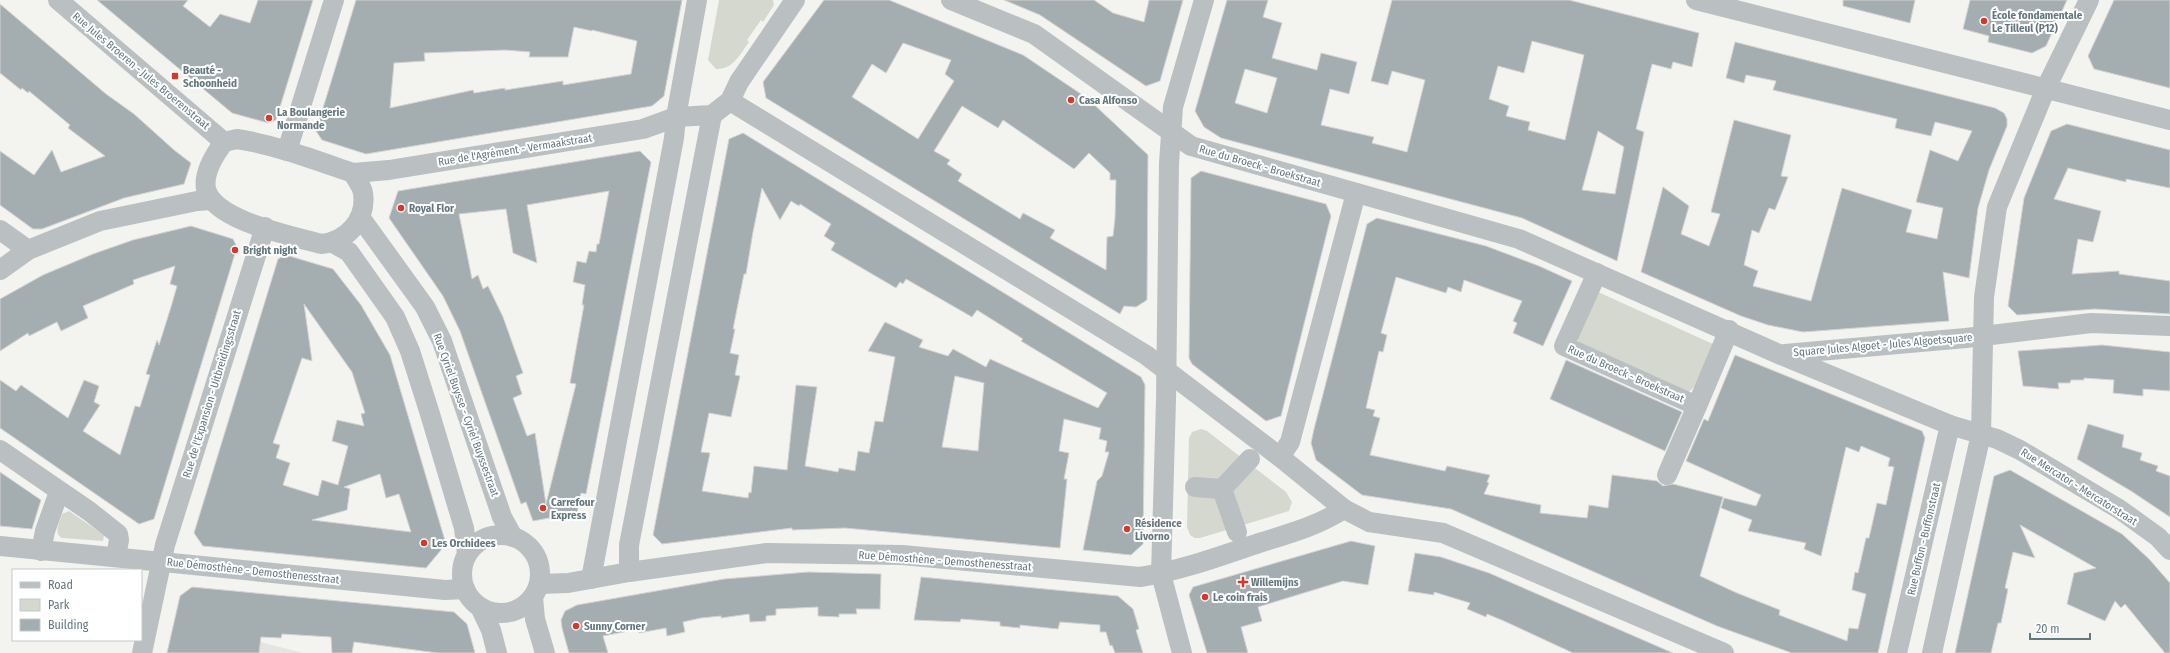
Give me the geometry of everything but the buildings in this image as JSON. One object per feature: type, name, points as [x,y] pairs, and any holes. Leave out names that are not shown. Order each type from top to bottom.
[{"type":"street","name":"Rue Jules Broeren - Jules Broerenstraat","points":[[58,0],[224,142]]},
{"type":"street","points":[[287,152],[334,0]]},
{"type":"street","points":[[591,579],[674,138],[676,117],[697,0]]},
{"type":"street","points":[[629,572],[629,545],[712,115],[730,101],[740,82],[795,0]]},
{"type":"street","name":"Rue du Broeck - Broekstraat","points":[[951,0],[1034,34],[1191,146],[1518,239],[1728,330],[1781,355]]},
{"type":"street","points":[[1182,653],[1161,574],[1169,163],[1173,107],[1204,0]]},
{"type":"street","points":[[1696,0],[2170,120]]},
{"type":"street","points":[[2089,0],[2046,88],[1996,208],[1984,297],[1984,335],[2091,323],[2170,326]]},
{"type":"street","points":[[730,101],[1146,355],[1280,457],[1344,509],[1369,522],[1443,532],[1724,653]]},
{"type":"street","name":"Rue de l'Agrément - Vermaakstraat","points":[[353,174],[389,170],[643,129],[676,117],[712,115]]},
{"type":"street","points":[[237,139],[253,141],[287,152],[353,174],[363,192],[360,217],[353,230],[333,243],[320,244],[234,217],[222,210],[212,200],[206,188],[208,174],[215,156],[224,142],[237,139]]},
{"type":"street","points":[[1280,457],[1290,442],[1356,193]]},
{"type":"street","points":[[0,270],[28,250],[100,221],[197,201],[212,200]]},
{"type":"street","name":"Rue Cyriel Buysse - Cyriel Buyssestraat","points":[[360,217],[425,308],[442,341],[502,517],[514,537]]},
{"type":"street","name":"Rue de l'Expansion - Uitbreidingsstraat","points":[[142,653],[163,562],[165,545],[265,227]]},
{"type":"street","points":[[0,230],[28,250]]},
{"type":"street","points":[[333,243],[349,252],[396,317],[410,351],[430,414],[464,528],[467,554]]},
{"type":"street","name":"Rue du Broeck - Broekstraat","points":[[1597,273],[1564,346],[1697,406]]},
{"type":"street","name":"Rue du Broeck - Broekstraat","points":[[1667,475],[1728,330]]},
{"type":"street","name":"Square Jules Algoet - Jules Algoetsquare","points":[[1984,335],[1981,434],[1950,425],[1781,355],[1984,335]]},
{"type":"street","name":"Rue Buffon - Buffonstraat","points":[[1897,653],[1950,425]]},
{"type":"street","points":[[1932,653],[1981,434]]},
{"type":"street","name":"Rue Mercator - Mercatorstraat","points":[[1981,434],[2020,450],[2119,509],[2158,537],[2170,550]]},
{"type":"street","points":[[0,450],[118,534],[119,540],[116,557]]},
{"type":"street","points":[[1222,489],[1250,459]]},
{"type":"street","points":[[1189,486],[1222,489]]},
{"type":"street","points":[[1222,489],[1237,532]]},
{"type":"street","points":[[41,551],[45,530],[60,492]]},
{"type":"street","name":"Rue Démosthène - Demosthenesstraat","points":[[536,591],[568,583],[629,572],[767,553],[902,555],[1140,576],[1161,574],[1326,521],[1344,509]]},
{"type":"street","points":[[536,591],[520,609],[512,612],[490,612],[480,607],[471,599],[464,589],[462,577],[463,565],[467,554],[480,541],[488,537],[505,535],[514,537],[524,542],[533,550],[538,560],[541,572],[536,591],[535,619],[545,653]]},
{"type":"street","name":"Rue Démosthène - Demosthenesstraat","points":[[0,546],[322,579],[445,590],[464,589]]},
{"type":"street","points":[[480,607],[491,630],[497,653]]},
{"type":"shaded area","points":[[260,642],[303,653],[258,653]]},
{"type":"green space","points":[[719,0],[773,0],[774,5],[763,22],[761,20],[747,40],[749,42],[736,60],[727,67],[716,69],[708,60]]},
{"type":"green space","points":[[1598,292],[1713,344],[1703,372],[1691,390],[1685,394],[1578,342],[1578,336]]},
{"type":"green space","points":[[1201,429],[1207,431],[1286,492],[1292,502],[1289,511],[1200,538],[1195,538],[1190,535],[1187,527],[1189,438],[1192,432]]},
{"type":"green space","points":[[69,511],[104,535],[103,541],[62,538],[59,536],[58,527],[62,514]]},
{"type":"place","name":"École fondamentale Le Tilleul (P12)","points":[[1984,21]]},
{"type":"place","name":"Beauté - Schoonheid","points":[[175,76]]},
{"type":"place","name":"Casa Alfonso","points":[[1071,100]]},
{"type":"place","name":"La Boulangerie Normande","points":[[269,118]]},
{"type":"place","name":"Royal Flor","points":[[401,208]]},
{"type":"place","name":"Bright night","points":[[235,250]]},
{"type":"place","name":"Carrefour Express","points":[[543,508]]},
{"type":"place","name":"Résidence Livorno","points":[[1127,529]]},
{"type":"place","name":"Les Orchidees","points":[[424,543]]},
{"type":"place","name":"Willemijns","points":[[1243,582]]},
{"type":"place","name":"Le coin frais","points":[[1205,597]]},
{"type":"place","name":"Sunny Corner","points":[[576,626]]}]
